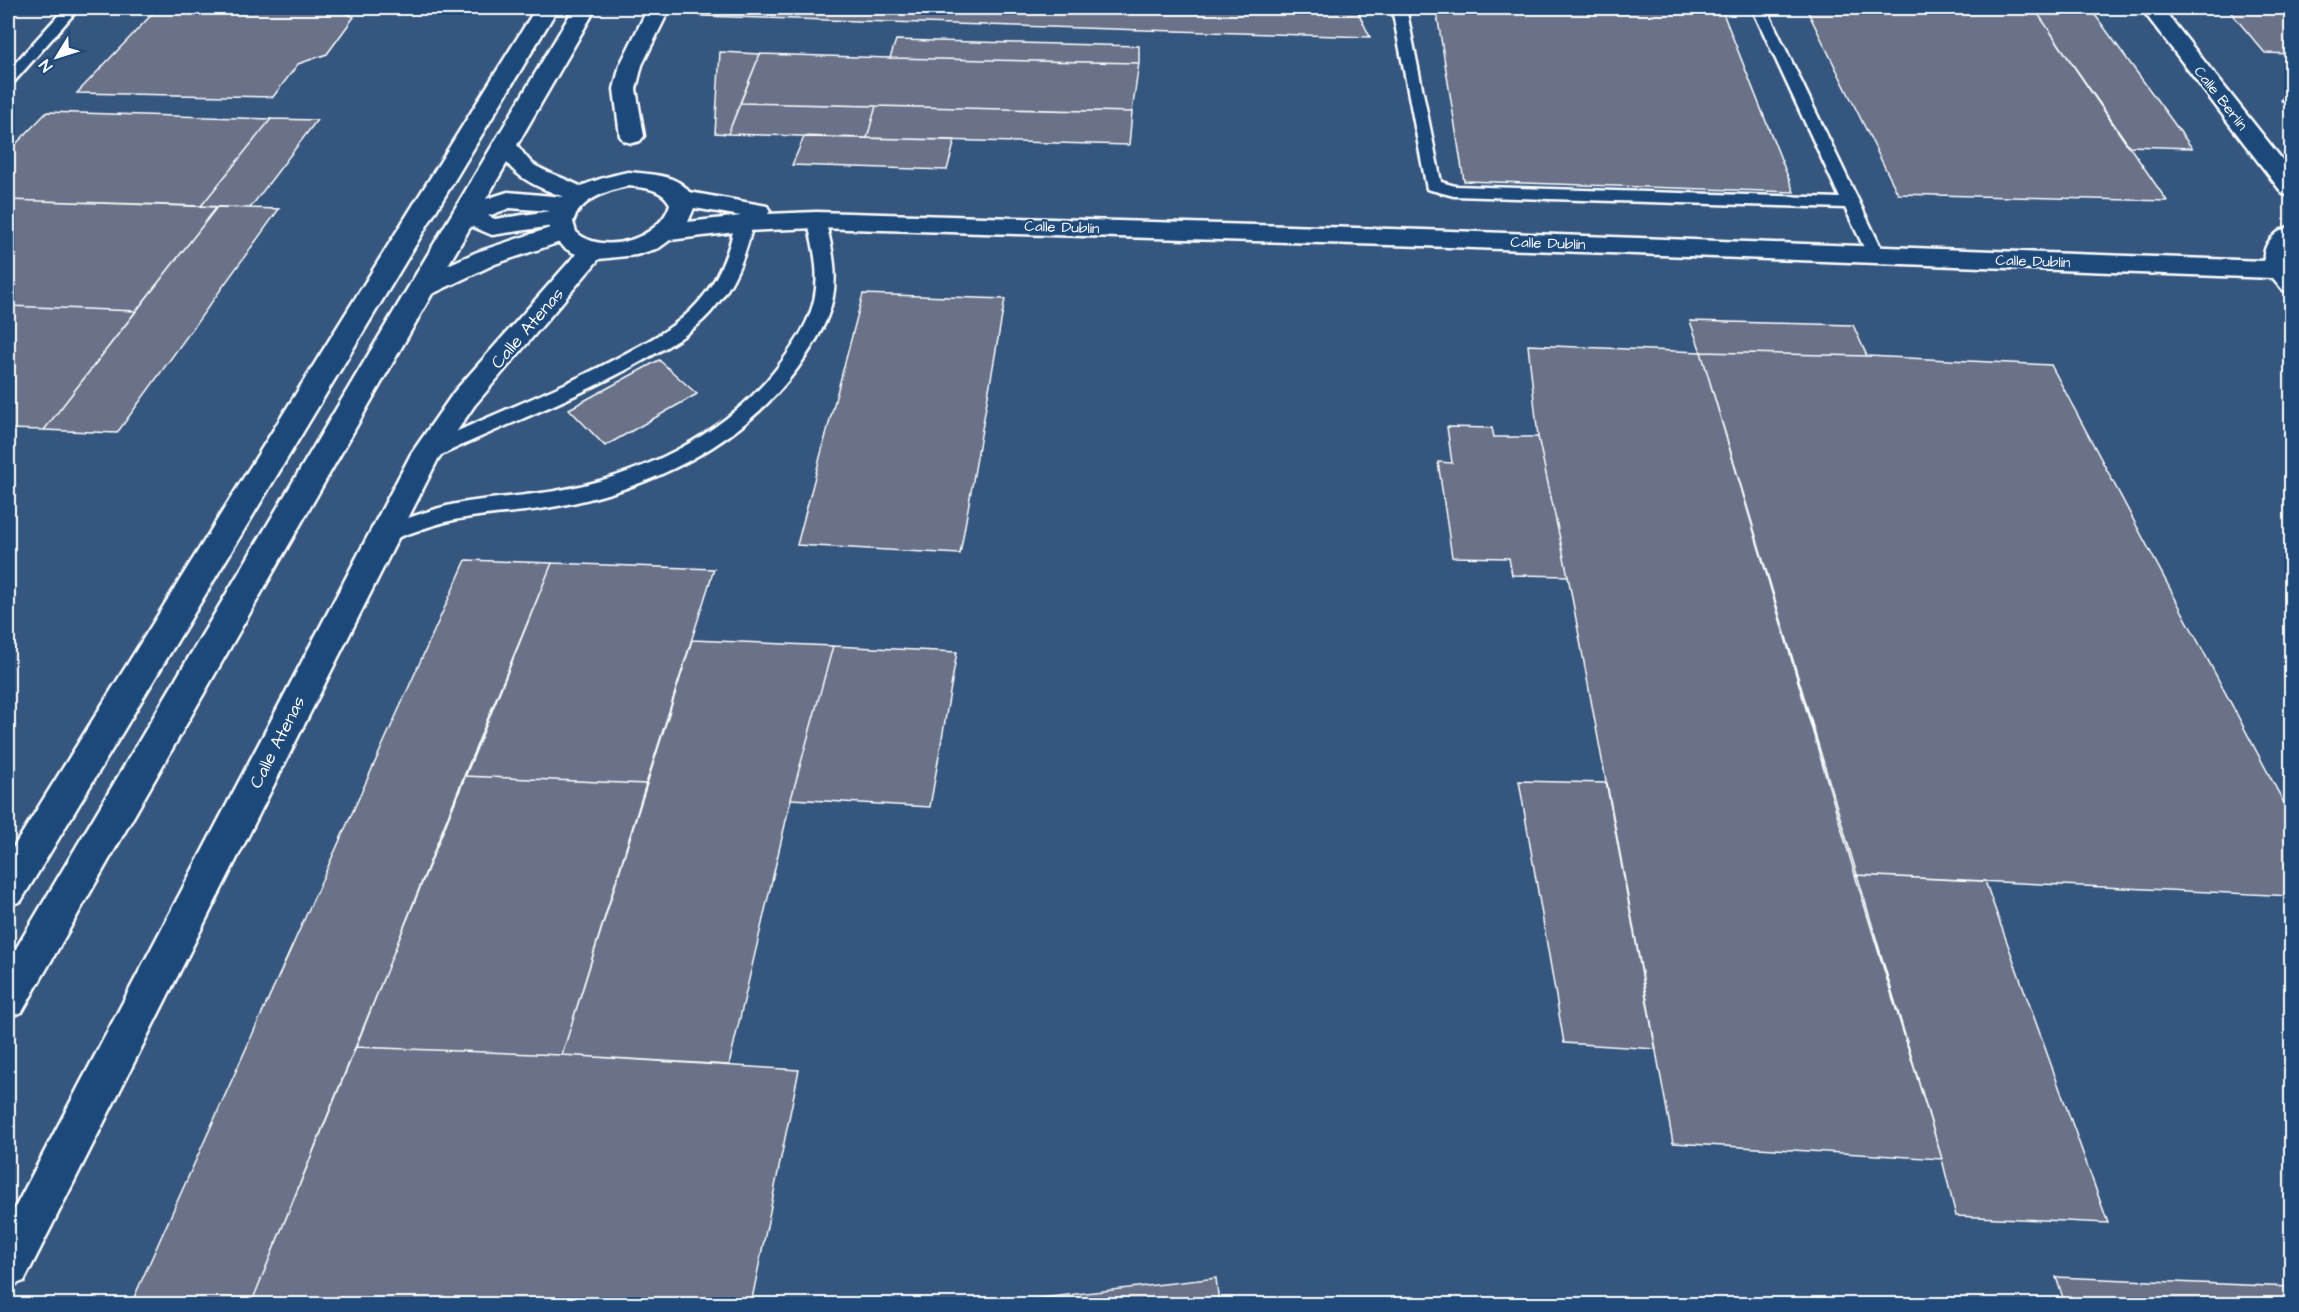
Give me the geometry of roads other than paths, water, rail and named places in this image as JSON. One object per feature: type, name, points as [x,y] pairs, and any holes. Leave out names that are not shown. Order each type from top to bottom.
[{"type":"street","points":[[8,889],[547,8]]},
{"type":"street","points":[[563,8],[556,25],[458,192],[466,215],[492,227],[569,212]]},
{"type":"street","points":[[8,998],[585,8]]},
{"type":"street","points":[[658,181],[632,136],[626,89],[631,66],[659,8]]},
{"type":"street","name":"Calle Berlín","points":[[2151,8],[2292,189]]},
{"type":"street","points":[[613,181],[632,136]]},
{"type":"street","points":[[420,289],[486,258],[569,212],[613,181],[628,179],[658,181],[676,191],[681,198],[682,210],[678,222],[666,233],[632,249],[612,252],[580,247],[569,212],[552,184],[523,168],[504,145]]},
{"type":"street","name":"Calle Dublín","points":[[681,198],[816,220]]},
{"type":"street","points":[[186,599],[277,486],[395,292],[466,215]]},
{"type":"street","name":"Calle Dublín","points":[[666,233],[744,223],[816,220],[1423,238],[1876,256],[2285,277]]},
{"type":"street","points":[[2285,277],[2275,255],[2279,242],[2292,234]]},
{"type":"street","name":"Calle Atenas","points":[[8,1265],[426,454],[464,399],[593,250]]},
{"type":"lane","points":[[8,80],[72,8]]},
{"type":"lane","points":[[1400,8],[1433,185],[1454,191],[1851,203]]},
{"type":"lane","points":[[1759,8],[1876,256]]},
{"type":"lane","points":[[384,534],[461,511],[543,501],[629,479],[726,429],[753,408],[776,383],[813,329],[825,302],[829,279],[826,251],[816,220]]},
{"type":"lane","points":[[426,454],[462,435],[582,386],[673,335],[703,310],[721,286],[735,261],[744,223]]}]
